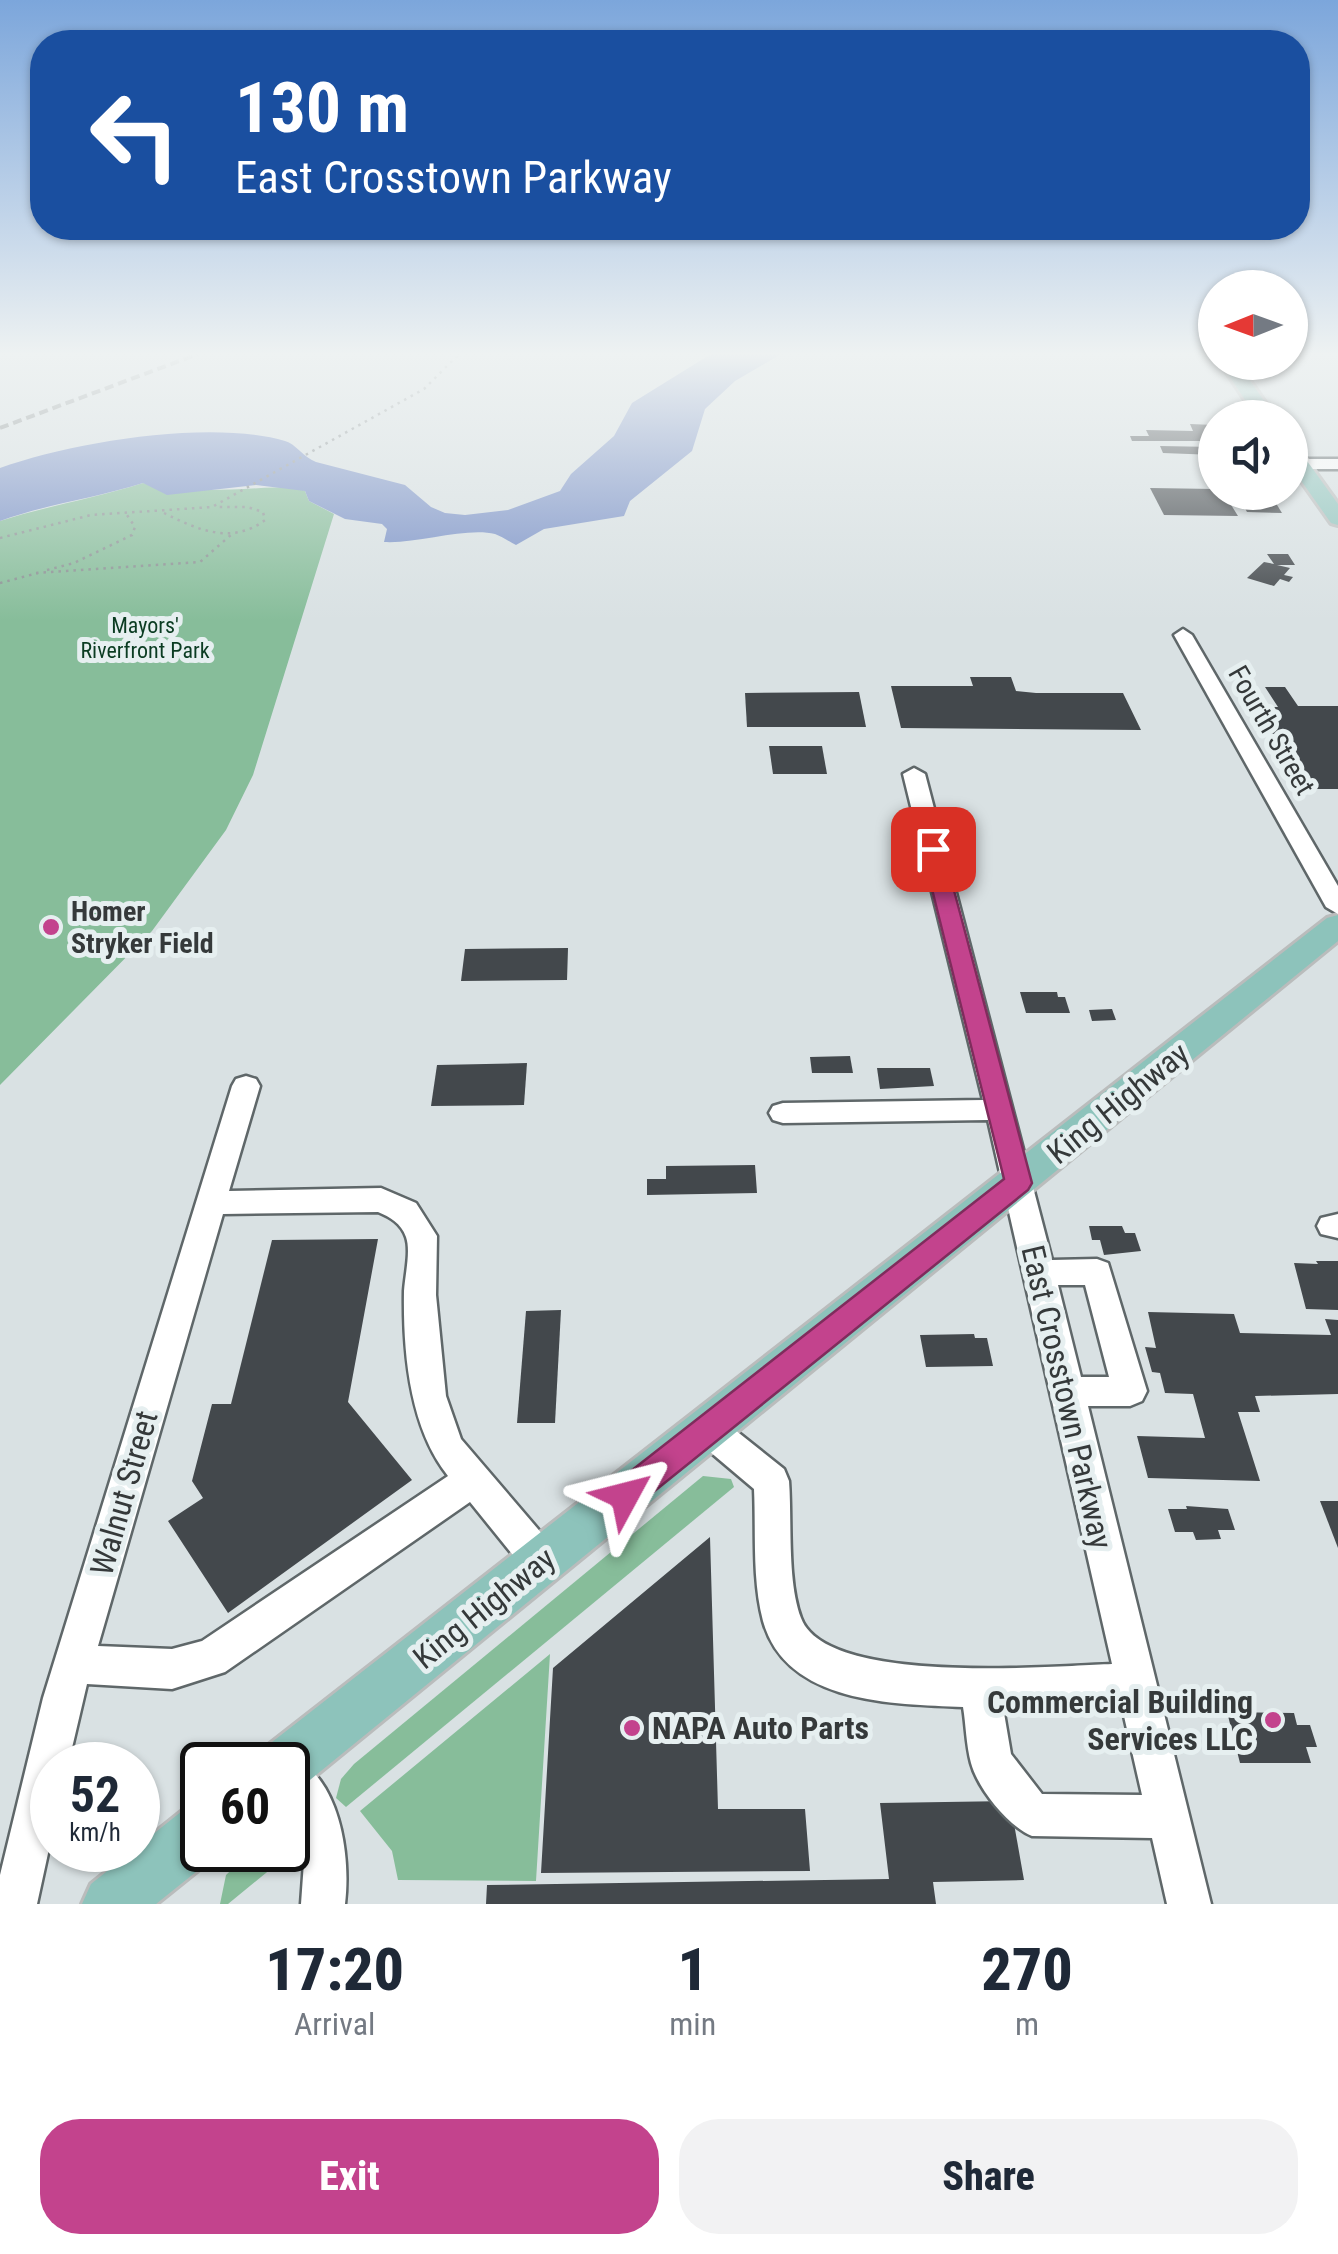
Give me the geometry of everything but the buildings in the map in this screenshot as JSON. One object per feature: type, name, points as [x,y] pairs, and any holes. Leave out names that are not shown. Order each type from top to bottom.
[{"type":"main road","points":[[1308,477],[1338,519]]},
{"type":"main road","name":"King Highway","points":[[310,1746],[1338,926]]},
{"type":"main road","points":[[110,1904],[160,1886],[180,1860]]},
{"type":"street","points":[[1308,466],[1338,464]]},
{"type":"street","points":[[1308,469],[1338,481]]},
{"type":"street","name":"Fourth Street","points":[[1183,635],[1338,907]]},
{"type":"street","name":"East Crosstown Parkway","points":[[914,774],[1018,1183],[1188,1904]]},
{"type":"street","name":"Walnut Street","points":[[15,1904],[74,1664],[246,1086]]},
{"type":"street","points":[[783,1113],[998,1110]]},
{"type":"street","points":[[209,1202],[381,1200],[405,1210],[422,1236],[420,1295],[429,1396],[448,1448],[542,1562]]},
{"type":"street","points":[[1039,1272],[1097,1272],[1130,1391],[1066,1392]]},
{"type":"street","points":[[708,1429],[772,1481],[783,1624],[800,1650],[819,1664],[864,1678],[980,1686],[1134,1683]]},
{"type":"street","points":[[74,1664],[172,1668],[211,1658],[472,1480]]},
{"type":"street","points":[[980,1686],[992,1763],[1032,1815],[1167,1817]]},
{"type":"street","points":[[310,1808],[328,1844],[323,1904]]},
{"type":"path","points":[[212,507],[324,443]]},
{"type":"path","points":[[0,538],[72,518],[125,512],[247,507],[263,512],[264,520],[260,526],[232,534],[197,529],[159,512]]},
{"type":"path","points":[[0,583],[74,563],[132,535],[135,527],[125,512]]},
{"type":"path","points":[[36,573],[200,562],[232,534]]},
{"type":"green space","name":"Mayors' Riverfront Park","points":[[143,483],[199,490],[296,487],[305,491],[309,501],[334,514],[253,775],[226,830],[152,931],[0,1085],[0,521]]},
{"type":"green space","points":[[703,1476],[731,1479],[734,1487],[346,1807],[336,1798],[341,1779],[354,1764]]},
{"type":"green space","points":[[550,1654],[536,1881],[398,1880],[392,1851],[360,1811]]},
{"type":"green space","points":[[267,1872],[228,1904],[220,1904],[226,1875]]},
{"type":"water","points":[[98,443],[289,443],[316,462],[405,485],[431,507],[465,515],[508,510],[560,491],[571,474],[606,443],[695,443],[692,451],[630,501],[624,516],[544,529],[516,545],[483,532],[384,542],[387,529],[382,524],[345,519],[309,501],[305,491],[256,485],[167,495],[143,483],[0,521],[0,468]]},
{"type":"place","name":"Homer Stryker Field","points":[[51,927]]},
{"type":"place","name":"Commercial Building Services LLC","points":[[1273,1720]]},
{"type":"place","name":"NAPA Auto Parts","points":[[632,1728]]},
{"type":"route","points":[[625,1496],[1018,1183],[933,849]]}]
